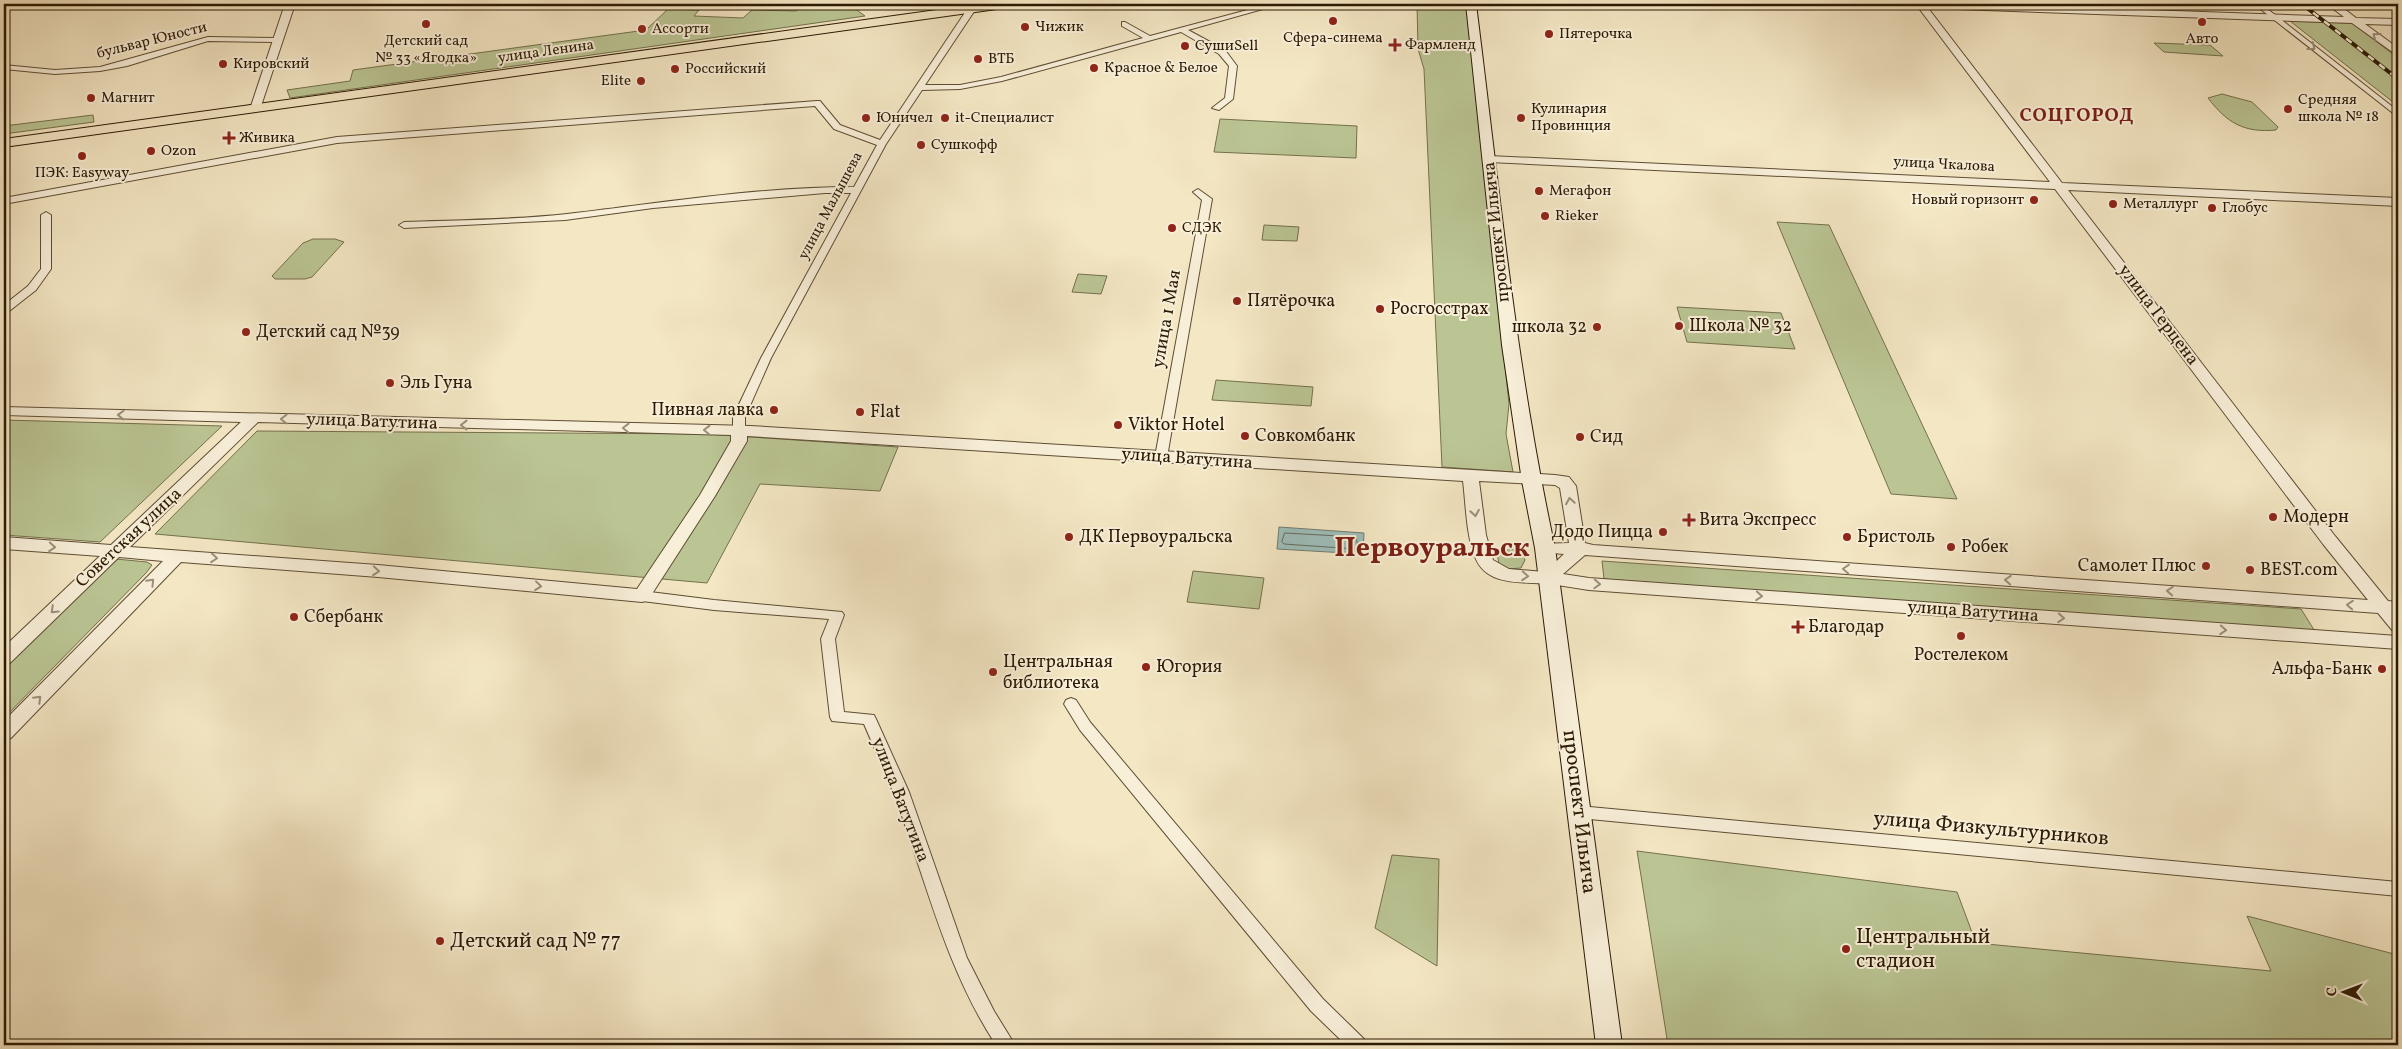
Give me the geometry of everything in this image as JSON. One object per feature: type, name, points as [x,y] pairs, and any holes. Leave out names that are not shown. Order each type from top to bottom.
[{"type":"main road","name":"улица Ленина","points":[[4,143],[974,6],[1004,4]]},
{"type":"main road","name":"проспект Ильича","points":[[1471,4],[1489,159],[1492,204],[1530,478],[1545,548],[1609,1045]]},
{"type":"street","points":[[255,109],[290,4]]},
{"type":"street","points":[[919,88],[960,87],[1002,79],[1277,4]]},
{"type":"street","points":[[1904,4],[2398,22]]},
{"type":"street","name":"улица Герцена","points":[[1920,4],[2323,533],[2390,607],[2398,625]]},
{"type":"street","points":[[2258,4],[2398,115]]},
{"type":"street","points":[[2332,4],[2398,53]]},
{"type":"street","name":"улица Малышева","points":[[739,431],[739,417],[766,358],[882,144],[974,6]]},
{"type":"street","points":[[1125,24],[1149,39]]},
{"type":"street","points":[[1182,30],[1228,57],[1233,66],[1229,99],[1216,108]]},
{"type":"street","name":"бульвар Юности","points":[[4,67],[56,72],[100,69],[208,39],[278,40]]},
{"type":"street","points":[[4,201],[337,140],[817,103],[838,127],[882,144]]},
{"type":"street","name":"улица Чкалова","points":[[1489,159],[2398,202]]},
{"type":"street","points":[[404,225],[565,217],[653,205],[825,190],[857,190]]},
{"type":"street","name":"улица 1 Мая","points":[[1161,457],[1207,199],[1198,192]]},
{"type":"street","points":[[4,310],[32,288],[46,269],[46,215]]},
{"type":"street","name":"улица Ватутина","points":[[4,412],[739,431],[1470,476],[1530,478],[1564,481],[1568,486],[1578,550]]},
{"type":"street","name":"Советская улица","points":[[4,658],[254,418]]},
{"type":"street","points":[[642,596],[707,496],[739,441],[739,431]]},
{"type":"street","points":[[1470,476],[1481,550],[1487,564],[1512,576],[1549,578],[1578,550]]},
{"type":"street","name":"улица Ватутина","points":[[4,543],[464,578],[714,605],[837,615],[828,639],[837,717],[869,719],[904,801],[966,979],[989,1021],[1006,1045]]},
{"type":"street","name":"улица Ватутина","points":[[1545,548],[2390,607]]},
{"type":"street","points":[[4,734],[178,555]]},
{"type":"street","name":"улица Ватутина","points":[[1549,578],[1589,584],[2398,642]]},
{"type":"street","points":[[1071,704],[1085,726],[1317,1005],[1358,1045]]},
{"type":"street","name":"улица Физкультурников","points":[[1579,812],[2398,889]]},
{"type":"green space","points":[[804,4],[850,5],[865,16],[290,98],[287,90],[350,81],[353,70],[646,30],[668,9],[699,10],[694,16],[743,18],[752,10],[796,11]]},
{"type":"green space","points":[[1417,4],[1467,4],[1509,404],[1506,434],[1513,472],[1442,467],[1424,69],[1418,49]]},
{"type":"green space","points":[[2290,21],[2352,23],[2398,58],[2398,106]]},
{"type":"green space","points":[[2154,43],[2210,45],[2223,56],[2164,52]]},
{"type":"green space","points":[[2222,94],[2252,102],[2278,127],[2276,130],[2265,131],[2237,125],[2222,114],[2208,98]]},
{"type":"green space","points":[[93,115],[94,122],[4,134],[4,126]]},
{"type":"green space","points":[[1220,119],[1357,126],[1356,158],[1214,152]]},
{"type":"green space","points":[[1777,222],[1829,225],[1957,499],[1891,494]]},
{"type":"green space","points":[[1264,225],[1299,227],[1297,241],[1262,240]]},
{"type":"green space","points":[[313,239],[335,239],[344,242],[312,277],[305,279],[275,279],[272,276],[303,243]]},
{"type":"green space","points":[[1078,274],[1107,276],[1101,294],[1072,292]]},
{"type":"green space","points":[[1677,307],[1781,313],[1795,349],[1687,342]]},
{"type":"green space","points":[[1216,380],[1313,387],[1311,406],[1212,400]]},
{"type":"green space","points":[[4,420],[222,426],[100,542],[4,535]]},
{"type":"green space","points":[[257,431],[707,434],[898,447],[880,491],[760,484],[707,583],[155,534]]},
{"type":"green space","points":[[1511,549],[1522,552],[1525,560],[1521,568],[1509,569],[1499,564],[1497,553]]},
{"type":"green space","points":[[116,559],[147,562],[152,565],[4,718],[4,665],[96,575]]},
{"type":"green space","points":[[1602,561],[2301,609],[2316,633],[1604,579]]},
{"type":"green space","points":[[1193,571],[1264,578],[1259,609],[1187,602]]},
{"type":"green space","name":"Центральный стадион","points":[[1637,851],[1957,892],[1976,943],[2271,971],[2247,916],[2398,955],[2398,1045],[1668,1045]]},
{"type":"green space","points":[[1392,855],[1439,859],[1437,966],[1375,928]]},
{"type":"water","points":[[1279,527],[1364,533],[1363,554],[1277,549]]},
{"type":"railway","points":[[2302,4],[2398,79]]},
{"type":"place","name":"Сфера-синема","points":[[1333,21]]},
{"type":"place","name":"Авто","points":[[2202,22]]},
{"type":"place","name":"Детский сад № 33 «Ягодка»","points":[[426,24]]},
{"type":"place","name":"Чижик","points":[[1025,27]]},
{"type":"place","name":"Ассорти","points":[[642,29]]},
{"type":"place","name":"Пятерочка","points":[[1549,34]]},
{"type":"place","name":"Фармленд","points":[[1395,45]]},
{"type":"place","name":"СушиSell","points":[[1185,46]]},
{"type":"place","name":"ВТБ","points":[[978,59]]},
{"type":"place","name":"Кировский","points":[[223,64]]},
{"type":"place","name":"Красное & Белое","points":[[1094,68]]},
{"type":"place","name":"Российский","points":[[675,69]]},
{"type":"place","name":"Elite","points":[[641,81]]},
{"type":"place","name":"Магнит","points":[[91,98]]},
{"type":"place","name":"Средняя школа № 18","points":[[2288,109]]},
{"type":"place","name":"Юничел","points":[[866,118]]},
{"type":"place","name":"it-Специалист","points":[[945,118]]},
{"type":"place","name":"Кулинария Провинция","points":[[1521,118]]},
{"type":"place","name":"Живика","points":[[229,138]]},
{"type":"place","name":"Сушкофф","points":[[921,145]]},
{"type":"place","name":"Ozon","points":[[151,151]]},
{"type":"place","name":"ПЭК: Easyway","points":[[82,156]]},
{"type":"place","name":"Мегафон","points":[[1539,191]]},
{"type":"place","name":"Новый горизонт","points":[[2034,200]]},
{"type":"place","name":"Металлург","points":[[2113,204]]},
{"type":"place","name":"Глобус","points":[[2212,208]]},
{"type":"place","name":"Rieker","points":[[1545,216]]},
{"type":"place","name":"СДЭК","points":[[1172,228]]},
{"type":"place","name":"Пятёрочка","points":[[1237,301]]},
{"type":"place","name":"Росгосстрах","points":[[1380,309]]},
{"type":"place","name":"Школа № 32","points":[[1679,326]]},
{"type":"place","name":"школа 32","points":[[1597,327]]},
{"type":"place","name":"Детский сад №39","points":[[246,332]]},
{"type":"place","name":"Эль Гуна","points":[[390,383]]},
{"type":"place","name":"Пивная лавка","points":[[774,410]]},
{"type":"place","name":"Flat","points":[[860,412]]},
{"type":"place","name":"Viktor Hotel","points":[[1118,425]]},
{"type":"place","name":"Совкомбанк","points":[[1245,436]]},
{"type":"place","name":"Сид","points":[[1580,437]]},
{"type":"place","name":"Модерн","points":[[2273,517]]},
{"type":"place","name":"Вита Экспресс","points":[[1689,520]]},
{"type":"place","name":"Додо Пицца","points":[[1663,532]]},
{"type":"place","name":"ДК Первоуральска","points":[[1069,537]]},
{"type":"place","name":"Бристоль","points":[[1847,537]]},
{"type":"place","name":"Робек","points":[[1951,547]]},
{"type":"place","name":"Самолет Плюс","points":[[2206,566]]},
{"type":"place","name":"BEST.com","points":[[2250,570]]},
{"type":"place","name":"Сбербанк","points":[[294,617]]},
{"type":"place","name":"Благодар","points":[[1798,627]]},
{"type":"place","name":"Ростелеком","points":[[1961,636]]},
{"type":"place","name":"Югория","points":[[1146,667]]},
{"type":"place","name":"Альфа-Банк","points":[[2382,669]]},
{"type":"place","name":"Центральная библиотека","points":[[993,672]]},
{"type":"place","name":"Детский сад № 77","points":[[440,941]]},
{"type":"place","name":"Центральный стадион","points":[[1846,949]]},
{"type":"district","name":"СОЦГОРОД","points":[[2077,116]]},
{"type":"district","name":"Первоуральск","points":[[1432,548]]}]
